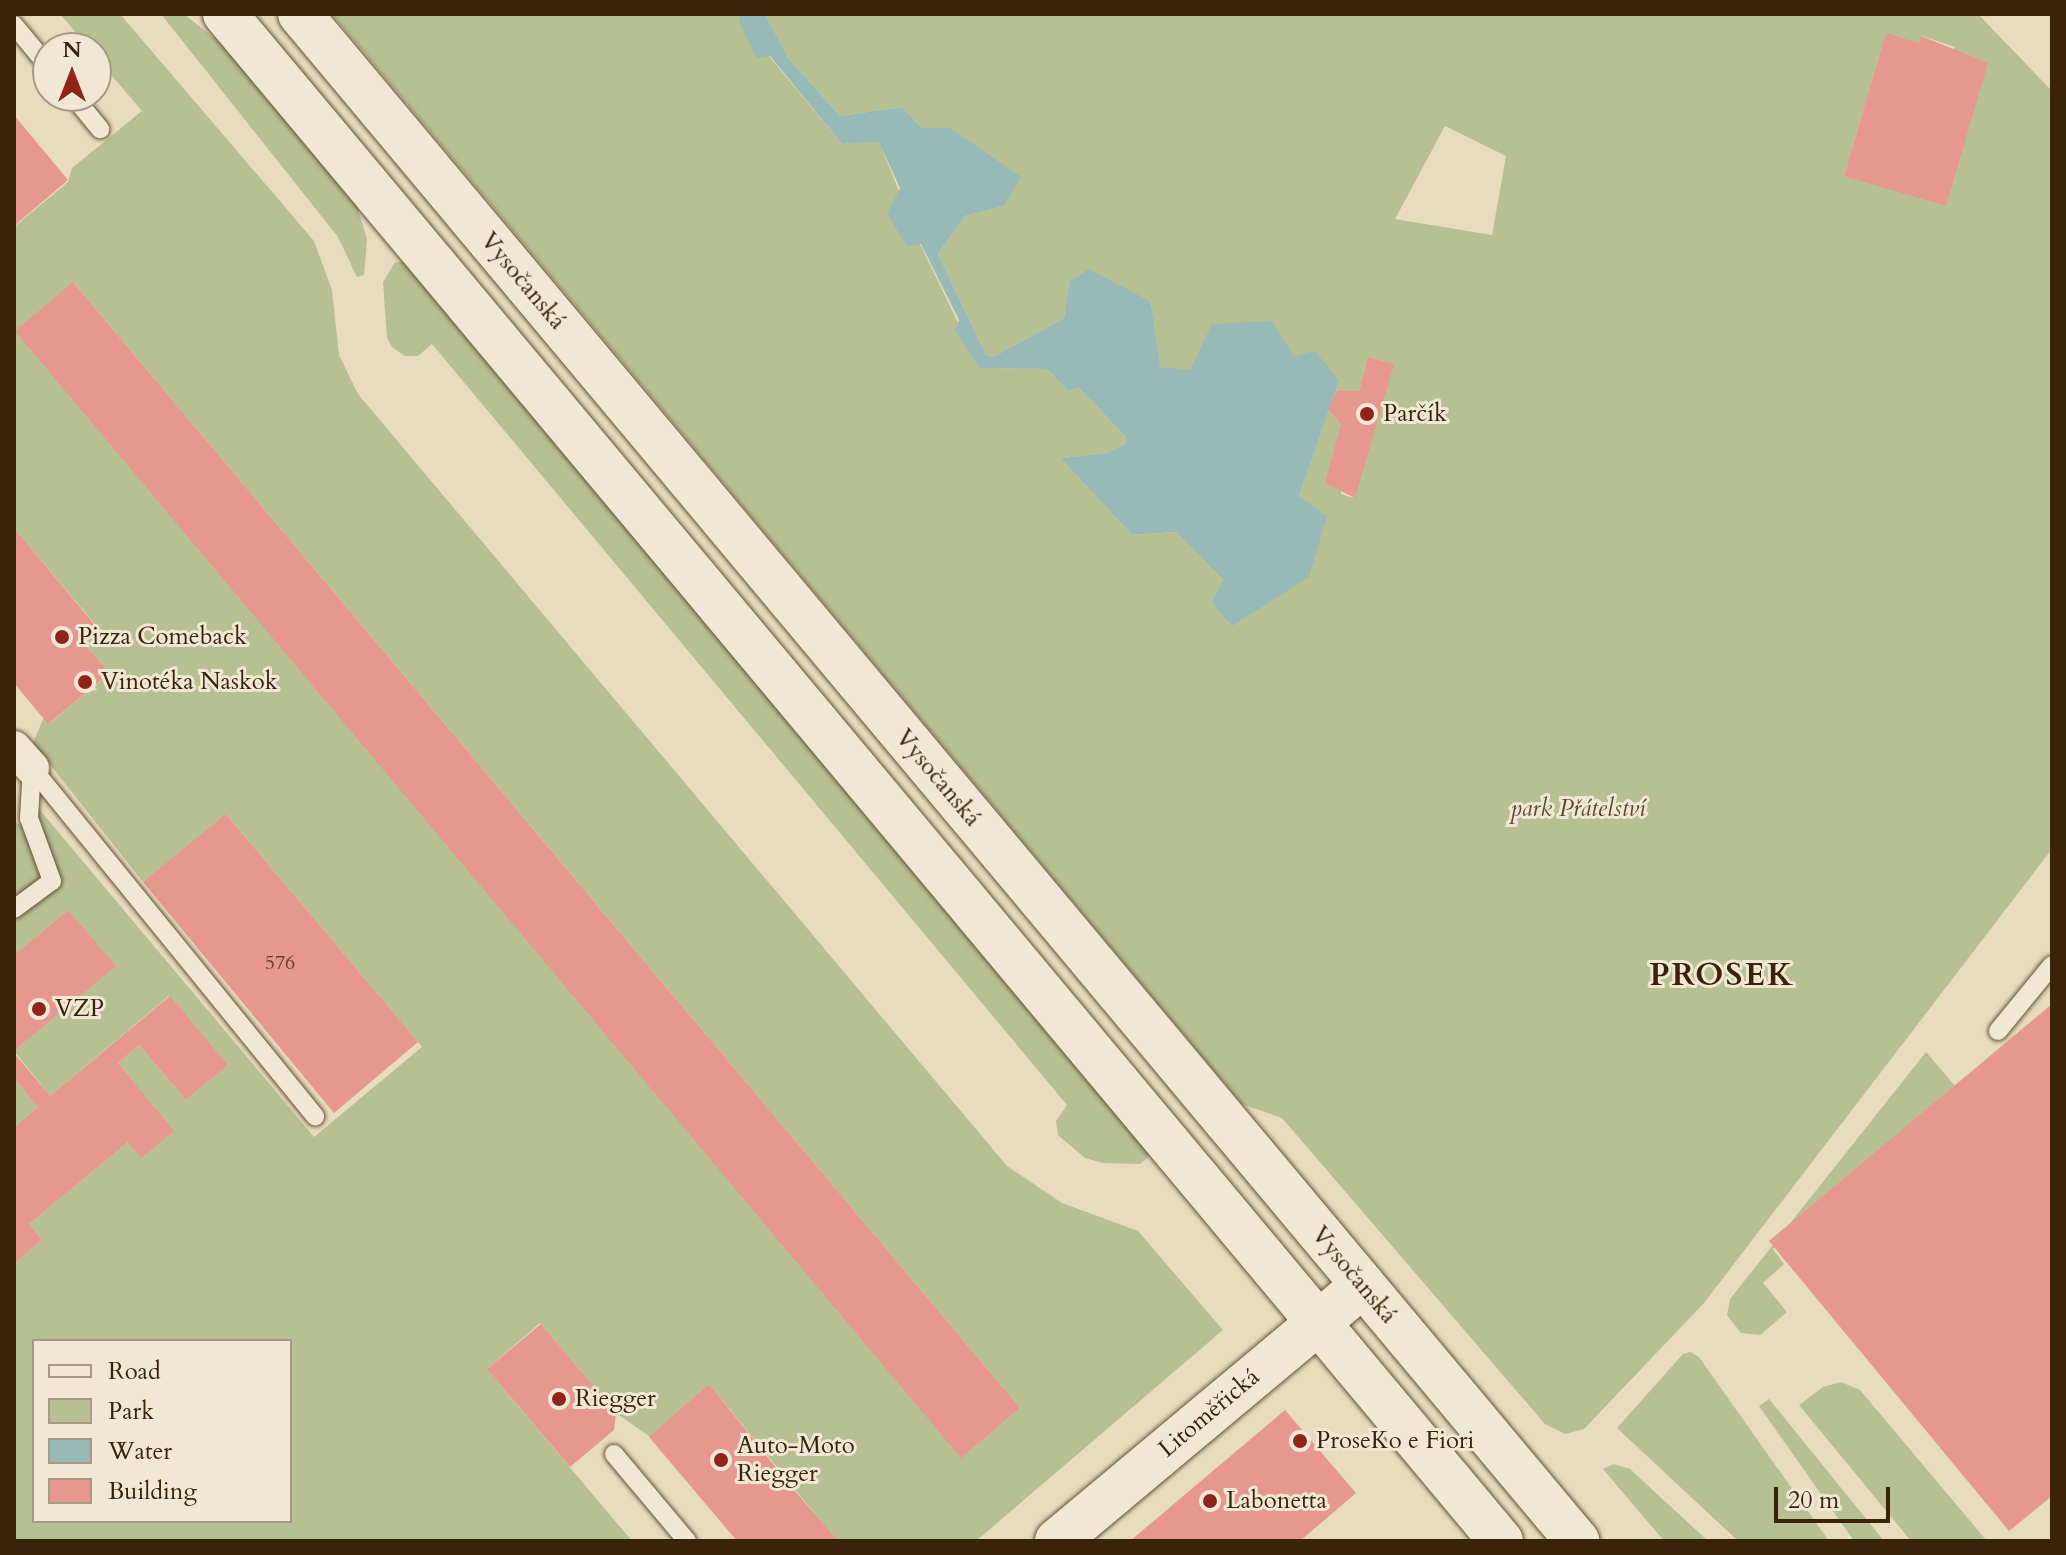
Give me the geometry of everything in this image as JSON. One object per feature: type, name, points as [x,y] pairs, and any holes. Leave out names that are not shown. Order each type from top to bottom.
[{"type":"main road","points":[[225,14],[1501,1541]]},
{"type":"main road","name":"Vysočanská","points":[[300,14],[1577,1541]]},
{"type":"main road","name":"Litoměřická","points":[[1057,1541],[1363,1285]]},
{"type":"lane","points":[[14,25],[32,47]]},
{"type":"lane","points":[[86,112],[100,129]]},
{"type":"lane","points":[[14,909],[52,881],[29,818],[23,758]]},
{"type":"lane","points":[[23,758],[315,1116]]},
{"type":"lane","points":[[1998,1031],[2052,965]]},
{"type":"lane","points":[[614,1454],[687,1541]]},
{"type":"green space","points":[[60,14],[120,14],[314,241],[332,290],[339,355],[358,394],[1007,1166],[1062,1203],[1138,1231],[1223,1330],[976,1541],[837,1541],[709,1384],[650,1437],[616,1413],[540,1323],[487,1369],[632,1541],[14,1541],[14,1264],[42,1240],[29,1224],[128,1142],[155,1109],[118,1063],[139,1045],[186,1100],[228,1065],[169,996],[50,1096],[14,1051],[115,966],[68,910],[14,955],[14,822],[21,825],[39,809],[314,1137],[422,1047],[227,815],[143,882],[33,743],[44,717],[50,723],[88,691],[97,690],[95,686],[110,673],[83,643],[99,629],[14,528],[14,227],[68,182],[72,168],[142,111],[112,76],[112,32],[75,32]],"holes":[[[74,283],[1020,1408],[962,1457],[16,331]]]},
{"type":"green space","points":[[161,14],[184,14],[223,45],[357,206],[367,239],[364,275],[357,277],[338,237]]},
{"type":"green space","name":"park Přátelství","points":[[332,14],[742,14],[738,19],[842,144],[879,141],[920,244],[980,368],[1047,369],[1068,391],[1079,388],[1126,437],[1125,444],[1107,453],[1062,458],[1132,535],[1176,532],[1223,580],[1299,496],[1328,409],[1341,425],[1341,494],[1354,498],[1393,364],[1368,357],[1359,391],[1338,391],[1329,406],[1334,393],[1294,356],[1190,371],[1159,367],[1151,302],[1069,282],[1064,318],[995,356],[986,355],[938,254],[965,216],[1004,206],[950,128],[922,128],[902,107],[840,116],[789,59],[765,14],[1978,14],[2052,91],[2052,849],[1704,1303],[1584,1429],[1565,1434],[1545,1424],[1282,1118],[1242,1104]],"holes":[[[1886,34],[1919,43],[1922,36],[1955,47],[1844,176]],[[1445,126],[1506,156],[1492,235],[1395,219]]]},
{"type":"green space","points":[[395,262],[405,262],[1151,1149],[1140,1164],[1103,1163],[1085,1158],[1058,1135],[1056,1121],[1067,1105],[432,344],[418,356],[405,356],[392,347],[387,338],[383,282]]},
{"type":"green space","points":[[1926,1052],[1955,1086],[1817,1201],[1773,1249],[1784,1264],[1763,1283],[1787,1312],[1760,1335],[1741,1333],[1727,1315],[1730,1299]]},
{"type":"green space","points":[[14,1078],[38,1107],[14,1127]]},
{"type":"green space","points":[[1690,1352],[1699,1357],[1829,1541],[1738,1541],[1617,1428],[1683,1354]]},
{"type":"green space","points":[[1841,1382],[1860,1390],[1987,1541],[1911,1541],[1799,1405],[1823,1387]]},
{"type":"green space","points":[[1769,1399],[1884,1541],[1854,1541],[1759,1406]]},
{"type":"green space","points":[[1614,1464],[1630,1469],[1708,1541],[1664,1541],[1603,1469]]},
{"type":"water","points":[[742,14],[765,14],[789,59],[840,116],[902,107],[922,128],[950,128],[1021,177],[1004,206],[965,216],[938,254],[986,355],[995,356],[1064,318],[1069,282],[1089,269],[1151,302],[1160,367],[1190,370],[1212,324],[1272,321],[1294,356],[1315,351],[1339,380],[1299,496],[1327,516],[1309,577],[1232,626],[1212,603],[1223,580],[1176,532],[1132,535],[1061,458],[1107,453],[1125,444],[1126,437],[1079,388],[1068,391],[1047,369],[980,368],[955,331],[959,320],[921,244],[907,246],[887,214],[900,188],[879,142],[842,144],[770,56],[756,58],[738,19]]},
{"type":"building","points":[[1886,33],[1919,43],[1921,36],[1988,63],[1946,206],[1844,176]]},
{"type":"building","points":[[14,115],[68,180],[14,226]]},
{"type":"building","points":[[73,282],[1020,1408],[961,1458],[15,331]]},
{"type":"building","points":[[1368,357],[1394,364],[1355,498],[1325,483],[1341,425],[1328,409],[1337,391],[1359,391]]},
{"type":"building","points":[[14,528],[99,630],[83,643],[110,673],[48,724],[14,683]]},
{"type":"building","points":[[226,814],[418,1042],[334,1113],[143,882]]},
{"type":"building","name":"VZP","points":[[68,910],[116,966],[14,1051],[14,955]]},
{"type":"building","points":[[170,996],[228,1065],[186,1100],[139,1045],[118,1063],[174,1131],[141,1158],[128,1142],[29,1224],[42,1240],[14,1264],[14,1127],[38,1107],[14,1078],[14,1053],[50,1096]]},
{"type":"building","points":[[2052,1004],[2052,1496],[2009,1531],[1769,1241]]},
{"type":"building","points":[[541,1324],[616,1413],[614,1430],[570,1467],[487,1369]]},
{"type":"building","points":[[709,1384],[838,1541],[737,1541],[649,1437]]},
{"type":"building","points":[[1285,1410],[1356,1493],[1300,1541],[1130,1541]]},
{"type":"place","name":"Parčík","points":[[1367,414]]},
{"type":"place","name":"Pizza Comeback","points":[[62,637]]},
{"type":"place","name":"Vinotéka Naskok","points":[[85,682]]},
{"type":"place","name":"VZP","points":[[39,1009]]},
{"type":"place","name":"Riegger","points":[[559,1399]]},
{"type":"place","name":"ProseKo e Fiori","points":[[1300,1441]]},
{"type":"place","name":"Auto-Moto Riegger","points":[[721,1460]]},
{"type":"place","name":"Labonetta","points":[[1210,1501]]},
{"type":"district","name":"PROSEK","points":[[1722,975]]}]
